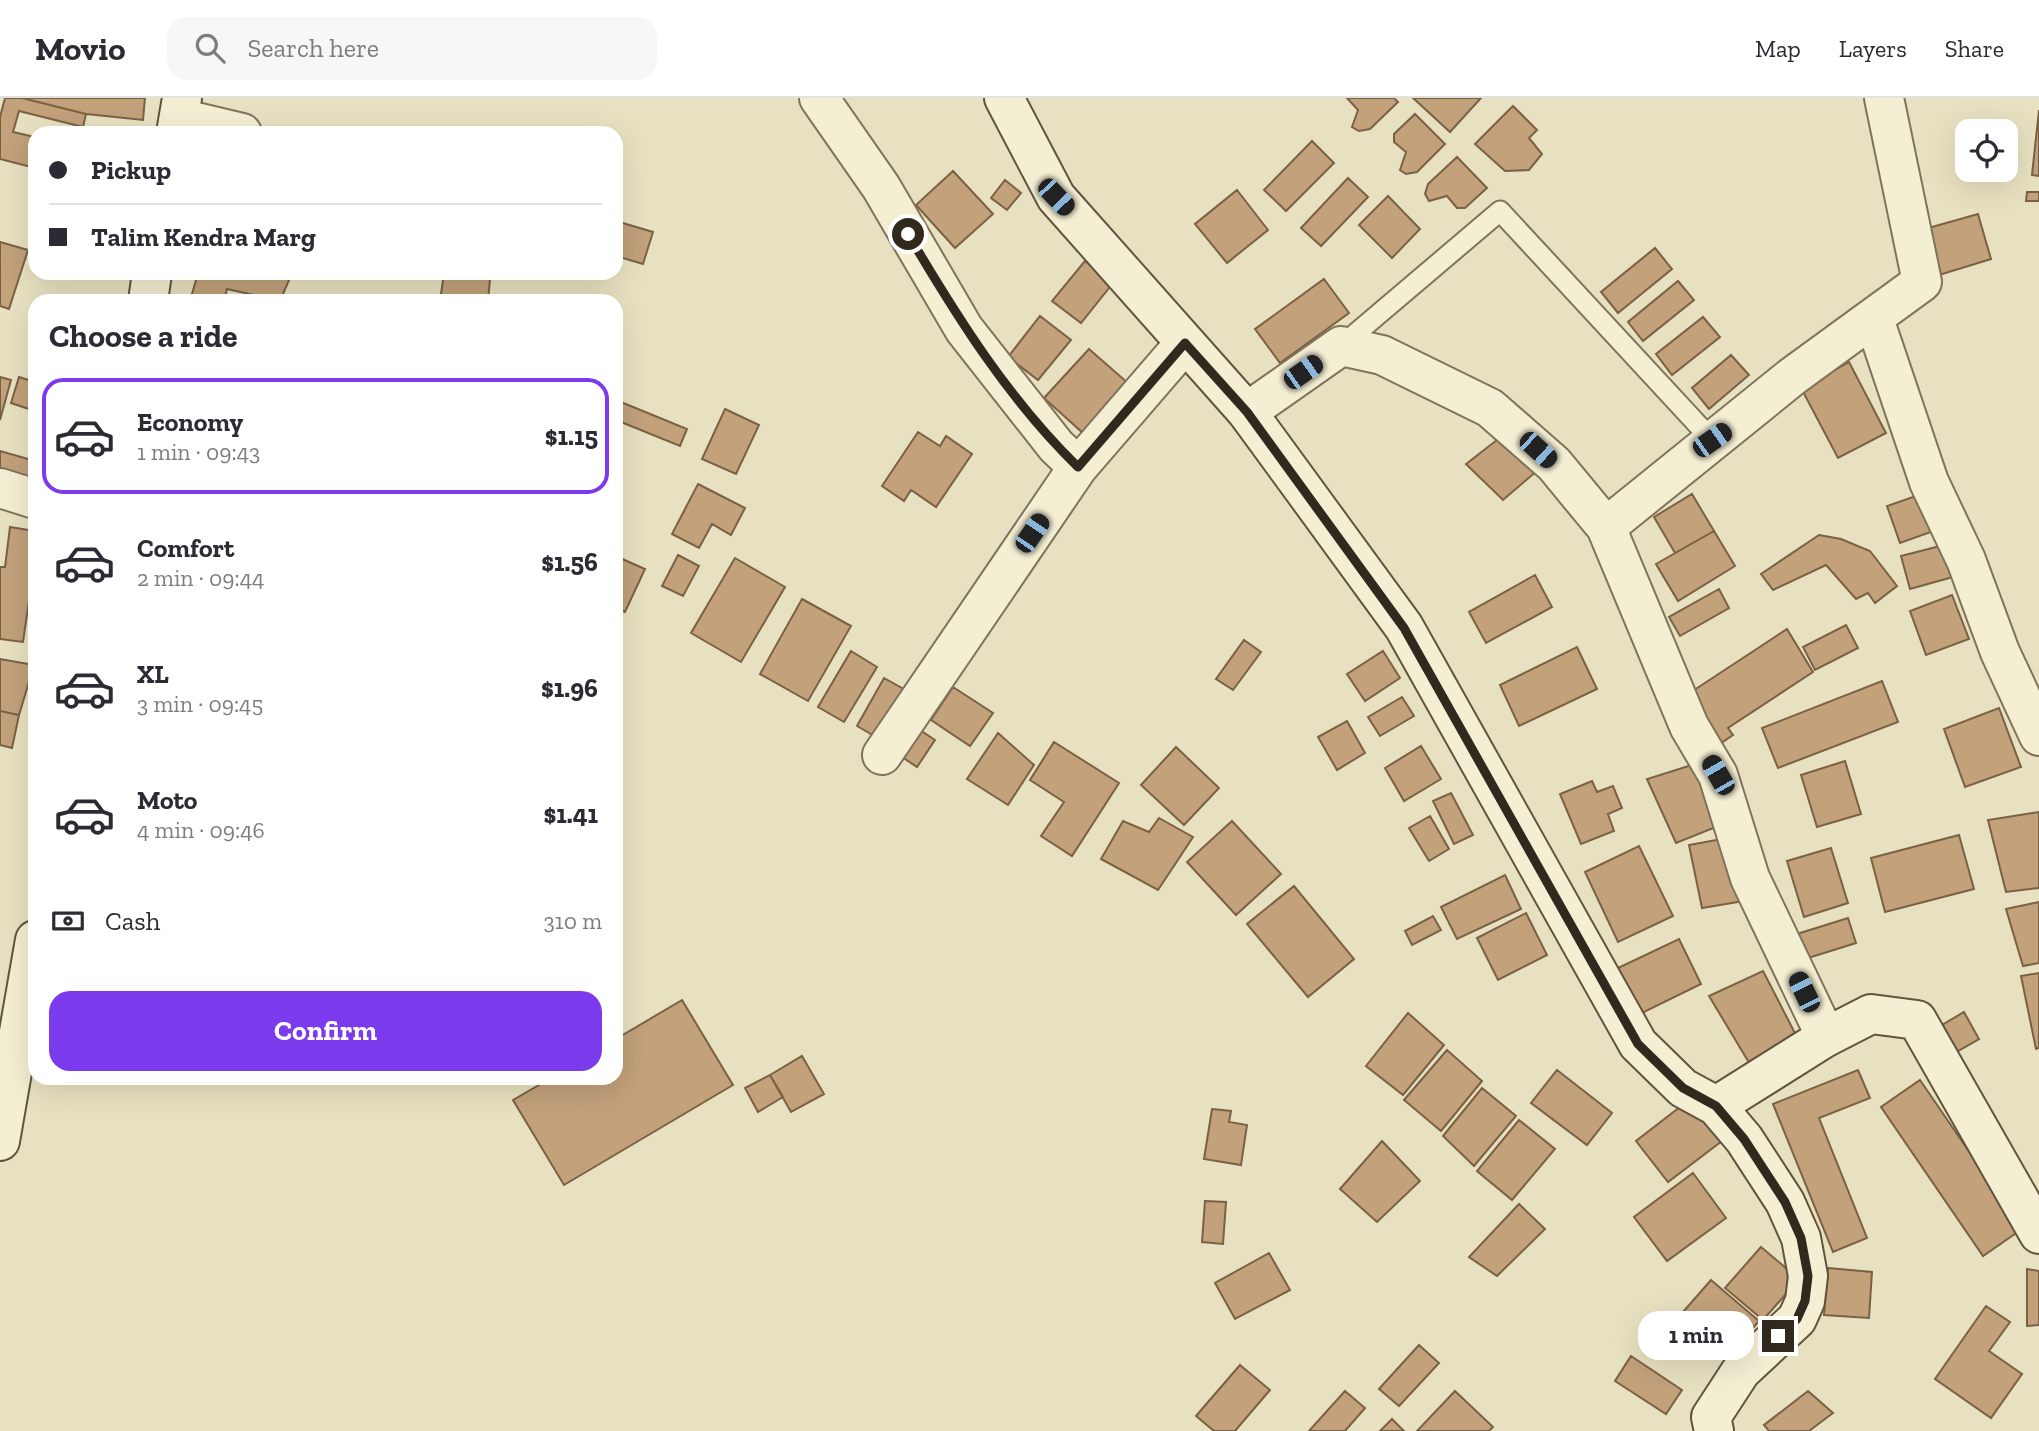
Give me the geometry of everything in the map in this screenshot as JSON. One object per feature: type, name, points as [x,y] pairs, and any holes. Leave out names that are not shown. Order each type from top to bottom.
[{"type":"street","points":[[819,98],[881,187],[964,329],[1056,446],[1078,467]]},
{"type":"street","points":[[1004,98],[1042,176],[1056,197],[1247,412],[1404,628],[1638,1044],[1683,1088],[1716,1106],[1744,1139],[1785,1202],[1801,1238],[1808,1276],[1805,1301],[1797,1319],[1741,1371],[1711,1417],[1714,1431]]},
{"type":"street","points":[[1606,527],[1793,376],[1922,282],[1884,98]]},
{"type":"street","points":[[179,116],[216,126]]},
{"type":"street","points":[[1874,319],[1928,482],[1966,560],[2000,652],[2039,737]]},
{"type":"street","points":[[882,755],[1078,467],[1185,343]]},
{"type":"street","points":[[1247,412],[1341,346],[1382,355],[1490,408],[1554,464],[1606,527],[1689,726],[1718,775],[1750,878],[1826,1037]]},
{"type":"street","points":[[0,488],[28,497]]},
{"type":"street","points":[[0,1141],[28,980]]},
{"type":"street","points":[[1716,1106],[1826,1037],[1871,1014],[1917,1020],[2039,1234]]},
{"type":"lane","points":[[1341,346],[1500,211],[1712,440]]},
{"type":"building","points":[[5,98],[22,98],[86,114],[83,126],[79,126],[19,111],[13,132],[28,135],[28,166],[0,159],[0,117]]},
{"type":"building","points":[[22,98],[145,98],[143,120],[86,114]]},
{"type":"building","points":[[1347,98],[1394,98],[1398,102],[1370,129],[1359,131],[1352,127],[1358,110]]},
{"type":"building","points":[[1413,98],[1481,98],[1450,132]]},
{"type":"building","points":[[1513,106],[1537,130],[1529,138],[1542,154],[1529,170],[1505,171],[1475,144]]},
{"type":"building","points":[[2039,110],[2039,176],[2032,175]]},
{"type":"building","points":[[1415,114],[1445,144],[1417,172],[1406,174],[1400,170],[1406,152],[1394,142],[1394,134]]},
{"type":"building","points":[[1312,141],[1334,163],[1286,211],[1264,190]]},
{"type":"building","points":[[1457,157],[1487,188],[1465,208],[1457,208],[1447,196],[1429,201],[1425,194],[1428,184]]},
{"type":"building","points":[[953,171],[993,214],[955,248],[916,205]]},
{"type":"building","points":[[1348,178],[1368,197],[1321,246],[1301,228]]},
{"type":"building","points":[[1005,180],[1021,193],[1007,210],[991,198]]},
{"type":"building","points":[[1237,190],[1268,230],[1227,263],[1195,224]]},
{"type":"building","points":[[2027,192],[2039,192],[2039,201],[2026,201]]},
{"type":"building","points":[[1388,196],[1420,229],[1392,258],[1359,225]]},
{"type":"building","points":[[1978,214],[1991,259],[1939,275],[1925,229]]},
{"type":"building","points":[[623,223],[653,232],[643,264],[623,258]]},
{"type":"building","points":[[0,242],[28,250],[9,309],[0,306]]},
{"type":"building","points":[[1655,248],[1672,269],[1618,313],[1601,292]]},
{"type":"building","points":[[1085,261],[1113,283],[1081,323],[1052,301]]},
{"type":"building","points":[[1324,279],[1349,313],[1280,363],[1255,329]]},
{"type":"building","points":[[196,280],[289,280],[283,294],[249,294],[227,289],[226,294],[192,294]]},
{"type":"building","points":[[443,280],[490,280],[489,294],[441,294]]},
{"type":"building","points":[[1678,281],[1694,300],[1643,341],[1628,322]]},
{"type":"building","points":[[1040,316],[1071,340],[1038,380],[1008,357]]},
{"type":"building","points":[[1703,317],[1720,337],[1672,375],[1656,354]]},
{"type":"building","points":[[1089,349],[1129,384],[1084,434],[1044,398]]},
{"type":"building","points":[[1731,355],[1749,375],[1709,409],[1692,388]]},
{"type":"building","points":[[1849,362],[1886,433],[1838,458],[1801,388]]},
{"type":"building","points":[[0,377],[11,380],[0,420]]},
{"type":"building","points":[[19,377],[28,380],[28,409],[11,403]]},
{"type":"building","points":[[623,403],[687,429],[680,446],[623,423]]},
{"type":"building","points":[[725,409],[759,425],[736,474],[702,459]]},
{"type":"building","points":[[1511,429],[1545,464],[1503,500],[1466,464]]},
{"type":"building","points":[[918,432],[940,446],[946,436],[972,454],[936,507],[911,490],[904,501],[882,486]]},
{"type":"building","points":[[0,451],[28,459],[28,486],[0,478]]},
{"type":"building","points":[[698,484],[745,508],[731,535],[712,524],[699,548],[672,534]]},
{"type":"building","points":[[1930,491],[1942,528],[1900,543],[1887,506]]},
{"type":"building","points":[[1692,494],[1714,531],[1675,553],[1654,517]]},
{"type":"building","points":[[10,527],[28,530],[28,608],[23,642],[0,639],[0,567],[5,567]]},
{"type":"building","points":[[1714,531],[1735,566],[1678,601],[1656,564]]},
{"type":"building","points":[[1819,535],[1841,539],[1870,551],[1897,586],[1875,603],[1868,593],[1856,599],[1826,565],[1773,590],[1761,574]]},
{"type":"building","points":[[1944,545],[1953,577],[1910,589],[1901,556]]},
{"type":"building","points":[[678,555],[699,566],[683,596],[662,586]]},
{"type":"building","points":[[735,558],[785,587],[741,662],[691,633]]},
{"type":"building","points":[[623,559],[645,569],[625,612],[623,611]]},
{"type":"building","points":[[1535,575],[1552,607],[1486,643],[1469,612]]},
{"type":"building","points":[[1719,589],[1729,608],[1680,636],[1669,617]]},
{"type":"building","points":[[1952,595],[1969,639],[1926,655],[1910,611]]},
{"type":"building","points":[[802,599],[851,626],[808,701],[760,674]]},
{"type":"building","points":[[1846,625],[1858,648],[1815,670],[1803,647]]},
{"type":"building","points":[[1787,629],[1813,672],[1728,728],[1733,735],[1711,750],[1682,698]]},
{"type":"building","points":[[1244,640],[1261,652],[1233,690],[1216,679]]},
{"type":"building","points":[[1577,647],[1597,689],[1519,726],[1500,685]]},
{"type":"building","points":[[851,651],[877,667],[844,722],[818,707]]},
{"type":"building","points":[[1383,651],[1400,678],[1365,701],[1347,674]]},
{"type":"building","points":[[0,659],[28,664],[28,685],[19,715],[0,711]]},
{"type":"building","points":[[884,678],[909,692],[881,740],[857,726]]},
{"type":"building","points":[[1882,681],[1898,722],[1778,768],[1762,728]]},
{"type":"building","points":[[953,687],[993,713],[970,746],[931,720]]},
{"type":"building","points":[[1402,697],[1414,716],[1380,736],[1368,717]]},
{"type":"building","points":[[1999,708],[2021,767],[1965,787],[1944,729]]},
{"type":"building","points":[[0,711],[19,715],[12,748],[0,745]]},
{"type":"building","points":[[1347,721],[1365,753],[1337,770],[1318,737]]},
{"type":"building","points":[[911,724],[935,740],[917,767],[893,751]]},
{"type":"building","points":[[998,733],[1034,765],[1008,805],[967,779]]},
{"type":"building","points":[[1054,742],[1119,783],[1072,856],[1041,836],[1064,802],[1030,780]]},
{"type":"building","points":[[1421,746],[1441,779],[1404,801],[1385,768]]},
{"type":"building","points":[[1176,747],[1219,788],[1184,825],[1141,785]]},
{"type":"building","points":[[1845,761],[1861,814],[1817,827],[1801,775]]},
{"type":"building","points":[[1695,764],[1721,825],[1676,843],[1647,779]]},
{"type":"building","points":[[1592,781],[1597,792],[1613,786],[1622,808],[1608,814],[1614,831],[1581,844],[1560,794]]},
{"type":"building","points":[[1451,793],[1473,835],[1454,844],[1433,801]]},
{"type":"building","points":[[2039,812],[2039,888],[2006,892],[1988,820]]},
{"type":"building","points":[[1430,816],[1449,849],[1429,861],[1409,828]]},
{"type":"building","points":[[1159,818],[1193,837],[1158,890],[1101,859],[1123,821],[1149,832]]},
{"type":"building","points":[[1232,821],[1281,874],[1236,915],[1187,862]]},
{"type":"building","points":[[1959,835],[1974,889],[1885,912],[1871,858]]},
{"type":"building","points":[[1733,837],[1750,900],[1702,908],[1689,845]]},
{"type":"building","points":[[1639,846],[1673,916],[1618,942],[1585,872]]},
{"type":"building","points":[[1831,848],[1848,903],[1804,917],[1787,861]]},
{"type":"building","points":[[1505,875],[1521,909],[1457,939],[1441,907]]},
{"type":"building","points":[[1294,886],[1354,959],[1308,997],[1247,924]]},
{"type":"building","points":[[2039,902],[2039,963],[2023,966],[2006,909]]},
{"type":"building","points":[[1526,913],[1547,955],[1498,980],[1477,938]]},
{"type":"building","points":[[1433,916],[1441,930],[1412,945],[1405,931]]},
{"type":"building","points":[[1848,918],[1856,943],[1805,959],[1797,934]]},
{"type":"building","points":[[1679,939],[1701,984],[1640,1014],[1618,968]]},
{"type":"building","points":[[1763,971],[1799,1041],[1751,1066],[1709,996]]},
{"type":"building","points":[[2039,973],[2039,1048],[2036,1049],[2021,976]]},
{"type":"building","points":[[682,1000],[733,1085],[564,1185],[513,1100],[539,1085],[623,1085],[623,1035]]},
{"type":"building","points":[[1964,1012],[1979,1039],[1951,1055],[1937,1028]]},
{"type":"building","points":[[1408,1013],[1444,1045],[1403,1095],[1366,1066]]},
{"type":"building","points":[[1447,1050],[1482,1081],[1441,1131],[1404,1100]]},
{"type":"building","points":[[802,1056],[824,1094],[791,1112],[770,1075]]},
{"type":"building","points":[[1557,1070],[1612,1113],[1587,1145],[1531,1103]]},
{"type":"building","points":[[1858,1070],[1870,1098],[1819,1118],[1867,1238],[1833,1252],[1773,1104]]},
{"type":"building","points":[[770,1075],[783,1097],[758,1112],[745,1088]]},
{"type":"building","points":[[1920,1080],[2022,1229],[1983,1256],[1881,1107]]},
{"type":"building","points":[[1482,1088],[1516,1116],[1474,1166],[1443,1136]]},
{"type":"building","points":[[1685,1103],[1726,1138],[1668,1182],[1636,1141]]},
{"type":"building","points":[[1212,1109],[1231,1111],[1229,1122],[1247,1125],[1241,1165],[1204,1159]]},
{"type":"building","points":[[1519,1120],[1555,1149],[1512,1200],[1477,1171]]},
{"type":"building","points":[[1382,1141],[1420,1181],[1377,1222],[1340,1189]]},
{"type":"building","points":[[1693,1173],[1726,1218],[1667,1261],[1634,1217]]},
{"type":"building","points":[[1205,1201],[1226,1202],[1223,1244],[1202,1242]]},
{"type":"building","points":[[1519,1204],[1545,1229],[1497,1276],[1469,1257]]},
{"type":"building","points":[[1761,1247],[1799,1279],[1763,1320],[1725,1288]]},
{"type":"building","points":[[1269,1253],[1290,1290],[1235,1319],[1215,1283]]},
{"type":"building","points":[[1828,1268],[1872,1272],[1869,1318],[1824,1315]]},
{"type":"building","points":[[2027,1269],[2039,1271],[2039,1325],[2027,1326]]},
{"type":"building","points":[[1711,1280],[1759,1321],[1736,1347],[1707,1323],[1695,1337],[1676,1320]]},
{"type":"building","points":[[1986,1306],[2010,1322],[1989,1351],[2022,1374],[1991,1418],[1935,1379]]},
{"type":"building","points":[[1419,1345],[1439,1363],[1399,1406],[1379,1389]]},
{"type":"building","points":[[1631,1356],[1682,1390],[1666,1414],[1615,1381]]},
{"type":"building","points":[[1240,1365],[1270,1390],[1235,1431],[1214,1431],[1196,1416]]},
{"type":"building","points":[[1345,1391],[1365,1408],[1345,1431],[1309,1431]]},
{"type":"building","points":[[1455,1391],[1493,1427],[1489,1431],[1417,1431]]},
{"type":"building","points":[[1808,1391],[1833,1413],[1809,1431],[1769,1431],[1764,1425]]},
{"type":"building","points":[[1392,1419],[1404,1431],[1380,1431]]},
{"type":"route","points":[[908,234],[964,329],[1056,446],[1078,467],[1185,343],[1247,412],[1404,628],[1497,798],[1638,1044],[1683,1088],[1716,1106],[1744,1139],[1785,1202],[1801,1238],[1808,1276],[1805,1301],[1797,1319],[1778,1336]]}]
